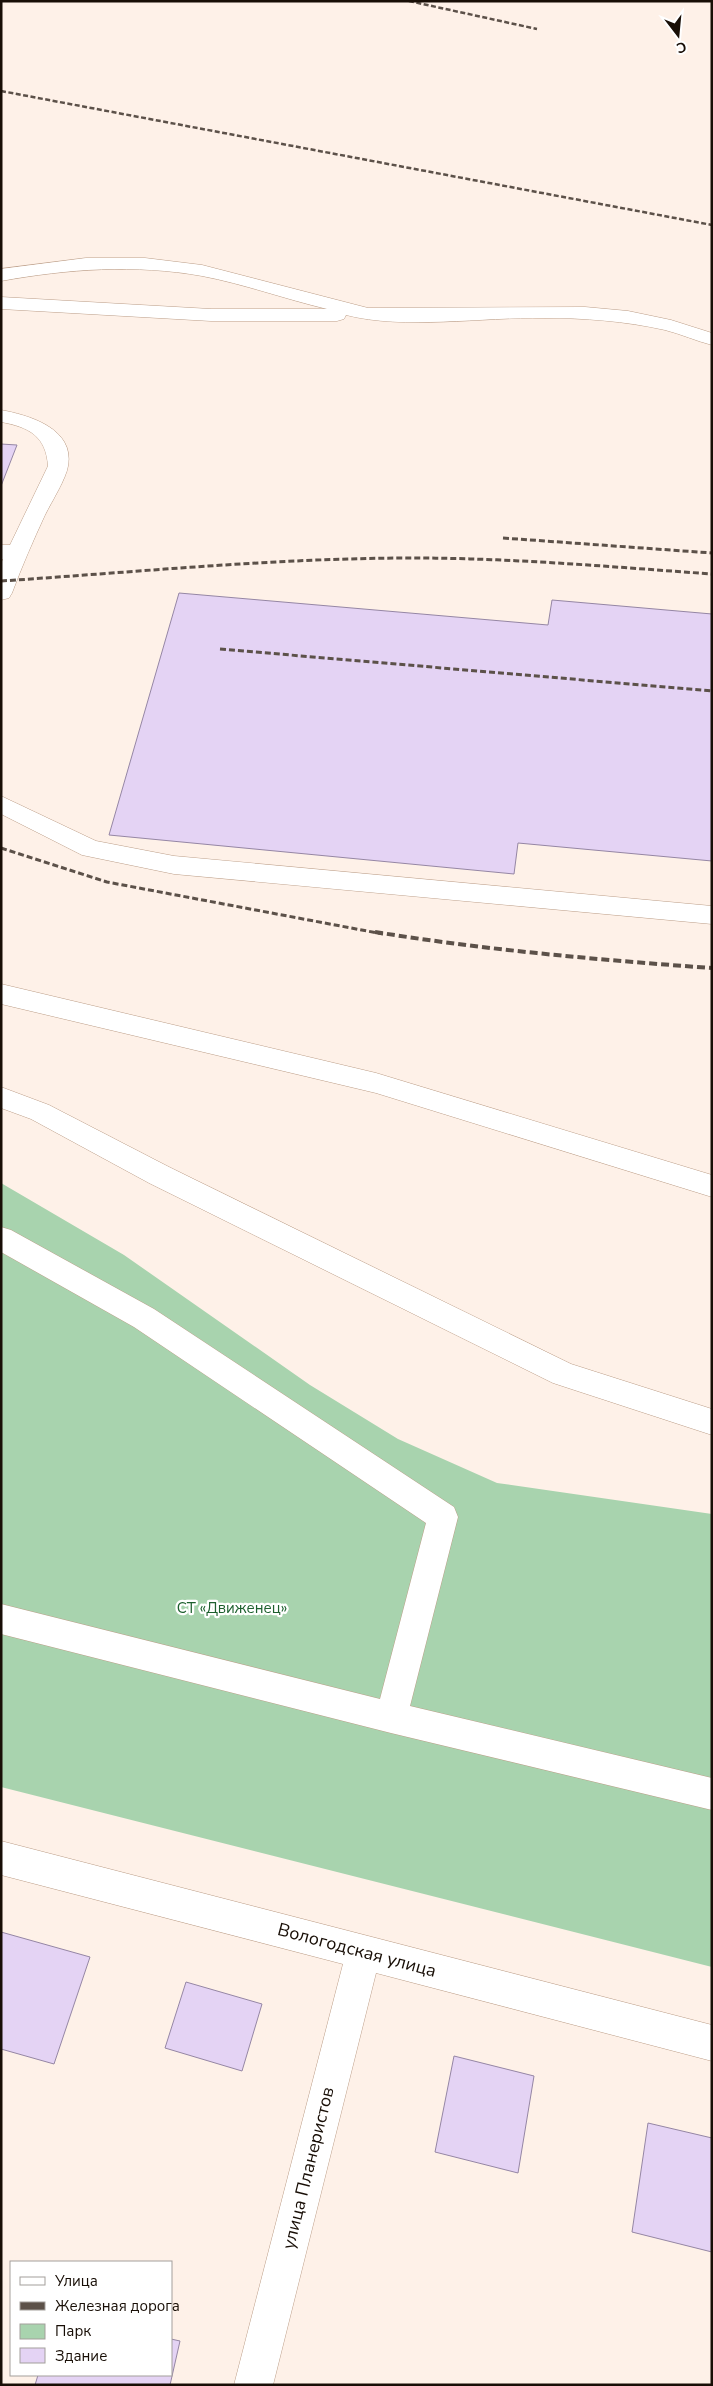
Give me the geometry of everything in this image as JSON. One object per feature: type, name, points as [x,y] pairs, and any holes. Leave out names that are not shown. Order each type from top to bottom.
[{"type":"street","points":[[1,275],[26,270],[97,264],[179,266],[229,276],[366,314]]},
{"type":"street","points":[[1,303],[264,317],[534,312],[621,316],[660,321],[684,327],[712,339]]},
{"type":"street","points":[[1,416],[39,427],[53,440],[59,452],[58,466],[9,552],[1,593]]},
{"type":"street","points":[[1,804],[91,849],[174,865],[712,914]]},
{"type":"street","points":[[1,994],[376,1083],[712,1186]]},
{"type":"street","points":[[1,1097],[40,1112],[159,1175],[564,1374],[712,1422]]},
{"type":"street","points":[[1,1238],[144,1318],[443,1517],[391,1717]]},
{"type":"street","points":[[1,1618],[391,1717],[712,1794]]},
{"type":"street","name":"Вологодская улица","points":[[1,1858],[712,2043]]},
{"type":"street","name":"улица Планеристов","points":[[253,2385],[364,1951]]},
{"type":"green space","name":"СТ «Движенец»","points":[[1,1183],[124,1255],[310,1385],[398,1439],[497,1483],[712,1514],[712,1967],[1,1787]]},
{"type":"building","points":[[1,444],[17,445],[1,486]]},
{"type":"building","points":[[179,593],[548,625],[552,600],[712,614],[712,861],[518,843],[514,874],[109,835]]},
{"type":"building","points":[[1,1932],[90,1957],[54,2064],[1,2049]]},
{"type":"building","points":[[186,1982],[262,2004],[242,2071],[165,2048]]},
{"type":"building","points":[[454,2056],[534,2076],[518,2173],[435,2152]]},
{"type":"building","points":[[648,2123],[712,2138],[712,2252],[632,2232]]},
{"type":"building","points":[[172,2339],[180,2341],[170,2385],[35,2385],[38,2376],[172,2376]]},
{"type":"railway","points":[[409,1],[537,29]]},
{"type":"railway","points":[[1,91],[712,225]]},
{"type":"railway","points":[[503,538],[712,553]]},
{"type":"railway","points":[[1,581],[310,560],[413,558],[525,561],[712,574]]},
{"type":"railway","points":[[220,649],[712,691]]},
{"type":"railway","points":[[1,848],[107,882],[383,934]]},
{"type":"railway","points":[[375,932],[543,954],[712,968]]}]
